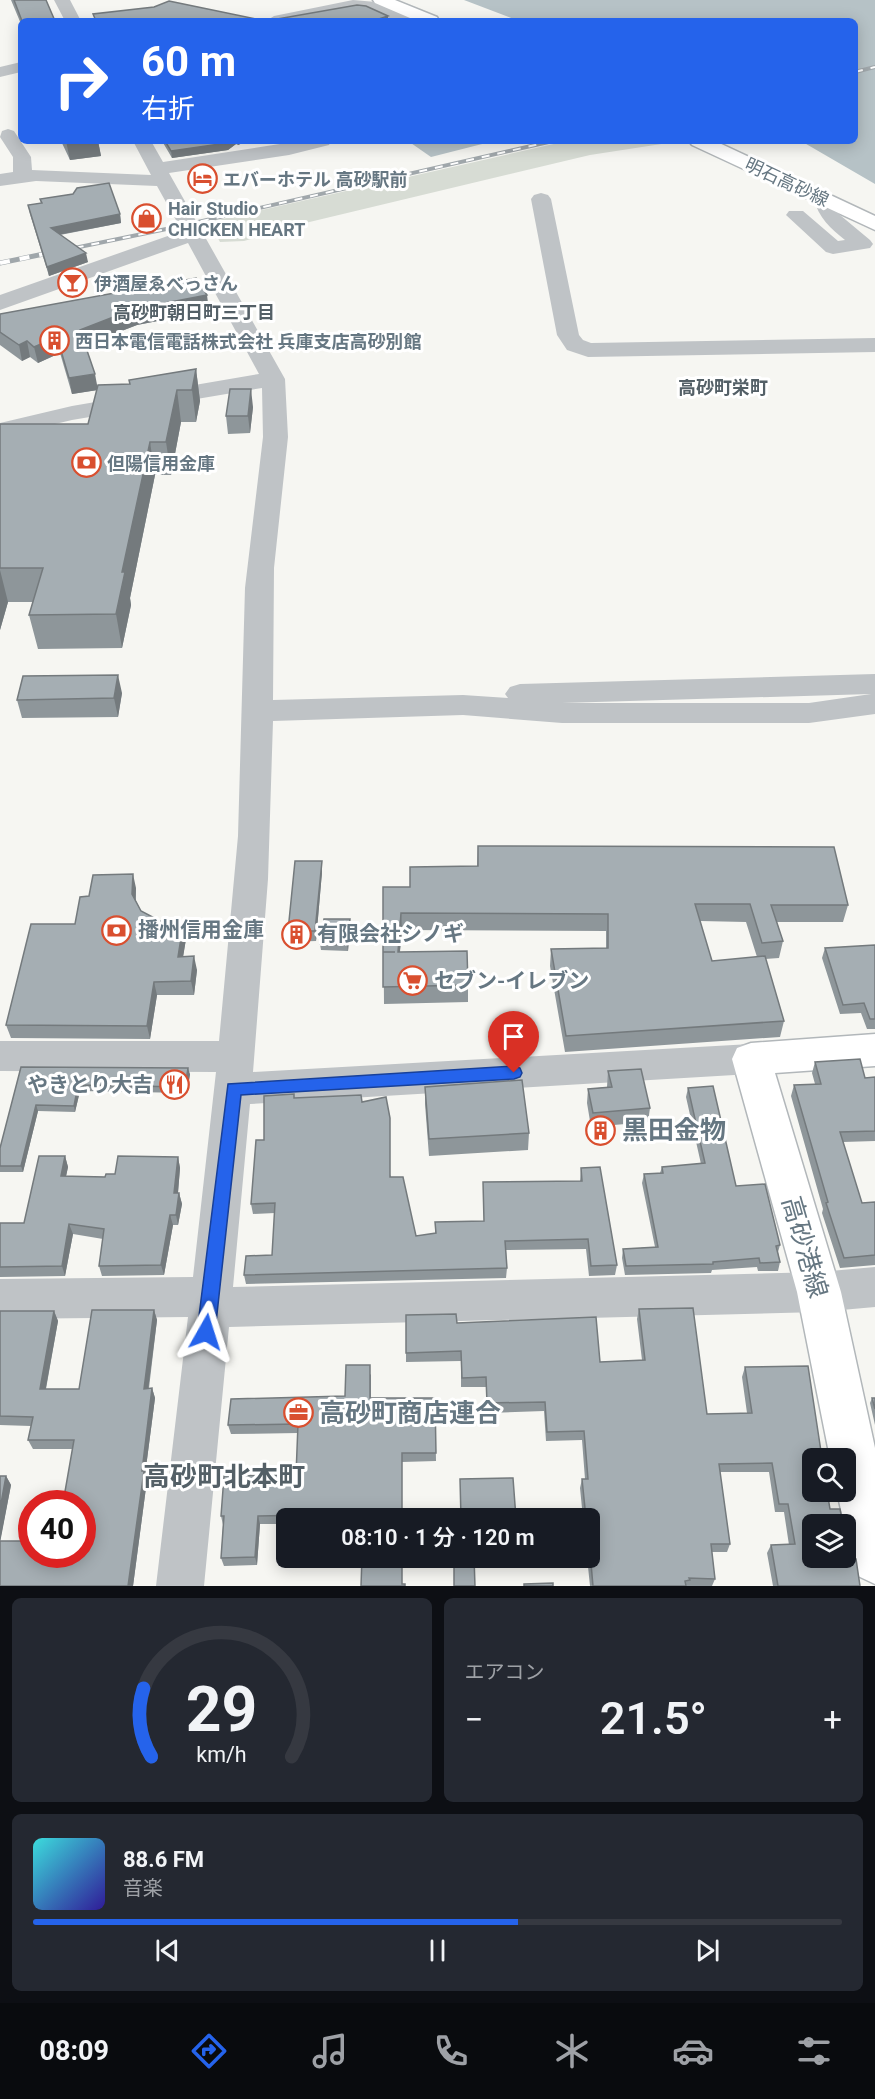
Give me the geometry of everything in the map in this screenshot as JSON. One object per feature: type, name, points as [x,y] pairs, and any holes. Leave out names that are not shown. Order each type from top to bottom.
[{"type":"main road","points":[[381,0],[424,18]]},
{"type":"main road","name":"明石高砂線","points":[[705,144],[875,224]]},
{"type":"main road","points":[[751,1059],[875,1050]]},
{"type":"main road","name":"高砂港線","points":[[751,1059],[819,1292],[875,1559]]},
{"type":"street","points":[[62,0],[71,18]]},
{"type":"street","points":[[289,18],[357,4],[370,5],[402,18]]},
{"type":"street","points":[[0,72],[18,68]]},
{"type":"street","points":[[10,135],[22,157],[23,177]]},
{"type":"street","points":[[144,144],[273,379],[276,418],[260,566],[254,825],[235,1073],[180,1586]]},
{"type":"street","points":[[0,180],[36,175],[161,175],[310,144]]},
{"type":"street","points":[[542,199],[568,335],[575,345],[588,350],[875,345]]},
{"type":"street","points":[[824,199],[825,208],[832,218],[869,249]]},
{"type":"street","points":[[796,215],[833,248],[869,249]]},
{"type":"street","points":[[0,302],[194,234]]},
{"type":"street","points":[[0,430],[72,413],[273,379]]},
{"type":"street","points":[[463,705],[526,693],[875,684]]},
{"type":"street","points":[[258,711],[463,705],[562,713],[798,714],[864,707],[875,703]]},
{"type":"street","points":[[0,1056],[235,1073],[751,1059]]},
{"type":"street","points":[[0,1299],[209,1303],[819,1292],[875,1287]]},
{"type":"shaded area","points":[[464,0],[875,0],[875,184],[806,144],[858,144],[858,18],[511,18]]},
{"type":"shaded area","points":[[412,144],[482,144],[431,157]]},
{"type":"shaded area","points":[[554,144],[662,144],[590,155],[297,225],[244,241],[220,242],[209,222]]},
{"type":"building","points":[[14,0],[46,0],[54,18],[21,18]]},
{"type":"building","points":[[169,1],[251,18],[95,18],[93,14],[154,7]]},
{"type":"building","points":[[357,5],[366,6],[388,16],[382,18],[283,18]]},
{"type":"building","points":[[167,144],[220,144],[171,151]]},
{"type":"building","points":[[109,183],[120,214],[51,228],[86,253],[47,267],[28,205],[42,203],[40,199],[73,194],[77,188]]},
{"type":"building","points":[[196,278],[207,295],[134,309],[80,330],[95,374],[69,378],[57,337],[34,347],[27,341],[19,345],[0,332],[0,314]]},
{"type":"building","points":[[196,369],[192,390],[177,390],[166,442],[150,442],[122,572],[125,572],[116,614],[29,615],[43,568],[0,568],[0,424],[88,424],[98,385],[130,384],[129,380]]},
{"type":"building","points":[[230,389],[251,389],[248,416],[226,416]]},
{"type":"building","points":[[118,675],[114,698],[17,700],[23,676]]},
{"type":"building","points":[[478,846],[834,847],[848,905],[771,905],[783,941],[762,943],[750,904],[695,904],[712,961],[765,956],[784,1021],[566,1036],[551,949],[608,948],[608,914],[401,913],[398,952],[467,951],[468,985],[383,987],[383,887],[410,887],[410,867],[478,866]]},
{"type":"building","points":[[295,861],[322,861],[315,931],[288,931]]},
{"type":"building","points":[[133,874],[132,894],[141,911],[160,921],[183,925],[178,957],[194,956],[191,981],[154,982],[147,1026],[6,1025],[31,924],[75,924],[80,897],[89,896],[93,875]]},
{"type":"building","points":[[324,919],[350,919],[347,945],[320,944]]},
{"type":"building","points":[[875,945],[875,1019],[870,1019],[864,1003],[843,1005],[825,948]]},
{"type":"building","points":[[860,1059],[865,1078],[875,1077],[875,1131],[840,1132],[862,1203],[875,1202],[875,1255],[844,1258],[826,1203],[828,1202],[794,1085],[821,1084],[815,1062]]},
{"type":"building","points":[[21,1067],[188,1068],[185,1087],[78,1085],[74,1106],[36,1105],[21,1166],[0,1166],[0,1148]]},
{"type":"building","points":[[641,1069],[650,1108],[593,1113],[588,1089],[612,1087],[608,1071]]},
{"type":"building","points":[[522,1080],[529,1133],[429,1139],[425,1087]]},
{"type":"building","points":[[713,1086],[736,1186],[765,1184],[780,1245],[776,1246],[780,1262],[760,1263],[759,1258],[713,1262],[713,1264],[626,1266],[623,1249],[658,1247],[644,1174],[663,1173],[662,1167],[705,1163],[688,1088]]},
{"type":"building","points":[[294,1094],[294,1098],[361,1095],[362,1102],[386,1097],[390,1118],[390,1177],[403,1177],[416,1236],[436,1233],[435,1222],[484,1221],[483,1182],[582,1181],[581,1168],[600,1167],[617,1265],[591,1266],[588,1239],[505,1241],[507,1268],[244,1275],[246,1256],[272,1255],[275,1203],[251,1204],[256,1140],[264,1140],[264,1096]]},
{"type":"building","points":[[39,1156],[65,1156],[61,1176],[105,1177],[106,1174],[115,1174],[118,1156],[178,1157],[174,1193],[179,1193],[176,1215],[170,1215],[161,1265],[99,1266],[104,1229],[69,1224],[62,1266],[0,1267],[0,1223],[24,1223]]},
{"type":"building","points":[[693,1308],[707,1414],[752,1413],[745,1367],[808,1366],[820,1448],[802,1448],[802,1502],[829,1502],[830,1509],[840,1509],[841,1514],[802,1514],[802,1568],[856,1568],[856,1559],[860,1586],[778,1586],[771,1545],[795,1544],[788,1504],[779,1504],[772,1463],[719,1464],[730,1544],[711,1544],[715,1579],[689,1578],[690,1580],[685,1581],[686,1586],[593,1586],[591,1568],[600,1568],[600,1508],[585,1508],[582,1479],[588,1479],[584,1431],[547,1432],[545,1402],[487,1403],[486,1377],[462,1378],[461,1351],[406,1353],[406,1315],[456,1314],[457,1323],[596,1317],[600,1362],[645,1360],[639,1309]]},
{"type":"building","points":[[92,1310],[154,1310],[144,1389],[152,1388],[142,1471],[144,1471],[128,1586],[0,1586],[0,1541],[18,1541],[18,1568],[96,1568],[96,1490],[65,1490],[74,1440],[28,1440],[33,1417],[0,1416],[0,1311],[54,1311],[40,1389],[79,1389]]},
{"type":"building","points":[[346,1365],[370,1365],[370,1398],[435,1398],[436,1453],[402,1453],[402,1508],[276,1508],[276,1516],[258,1516],[255,1557],[221,1558],[224,1476],[296,1475],[298,1424],[228,1425],[231,1399],[345,1396]]},
{"type":"building","points":[[0,1476],[6,1476],[0,1509]]},
{"type":"building","points":[[513,1478],[515,1508],[461,1508],[460,1479]]},
{"type":"building","points":[[362,1568],[402,1568],[402,1584],[405,1586],[361,1586]]},
{"type":"building","points":[[454,1568],[474,1568],[475,1586],[454,1586]]},
{"type":"building","points":[[553,1583],[553,1586],[524,1586],[524,1584]]},
{"type":"railway","points":[[858,71],[875,67]]},
{"type":"railway","points":[[60,251],[176,227],[540,144]]},
{"type":"railway","points":[[0,263],[68,249]]},
{"type":"place","name":"エバーホテル 高砂駅前","points":[[202,179]]},
{"type":"place","name":"Hair Studio CHICKEN HEART","points":[[147,218]]},
{"type":"place","name":"伊酒屋ゑべっさん","points":[[73,283]]},
{"type":"place","name":"西日本電信電話株式会社 兵庫支店高砂別館","points":[[54,341]]},
{"type":"place","name":"但陽信用金庫","points":[[86,463]]},
{"type":"place","name":"播州信用金庫","points":[[117,930]]},
{"type":"place","name":"有限会社シノギ","points":[[296,934]]},
{"type":"place","name":"セブン-イレブン","points":[[413,981]]},
{"type":"place","name":"やきとり大吉","points":[[174,1085]]},
{"type":"place","name":"黒田金物","points":[[601,1130]]},
{"type":"place","name":"高砂町商店連合","points":[[298,1413]]},
{"type":"district","name":"高砂町朝日町三丁目","points":[[194,312]]},
{"type":"district","name":"高砂町栄町","points":[[723,387]]},
{"type":"district","name":"高砂町北本町","points":[[224,1477]]},
{"type":"route","points":[[206,1332],[233,1089],[514,1073]]}]
